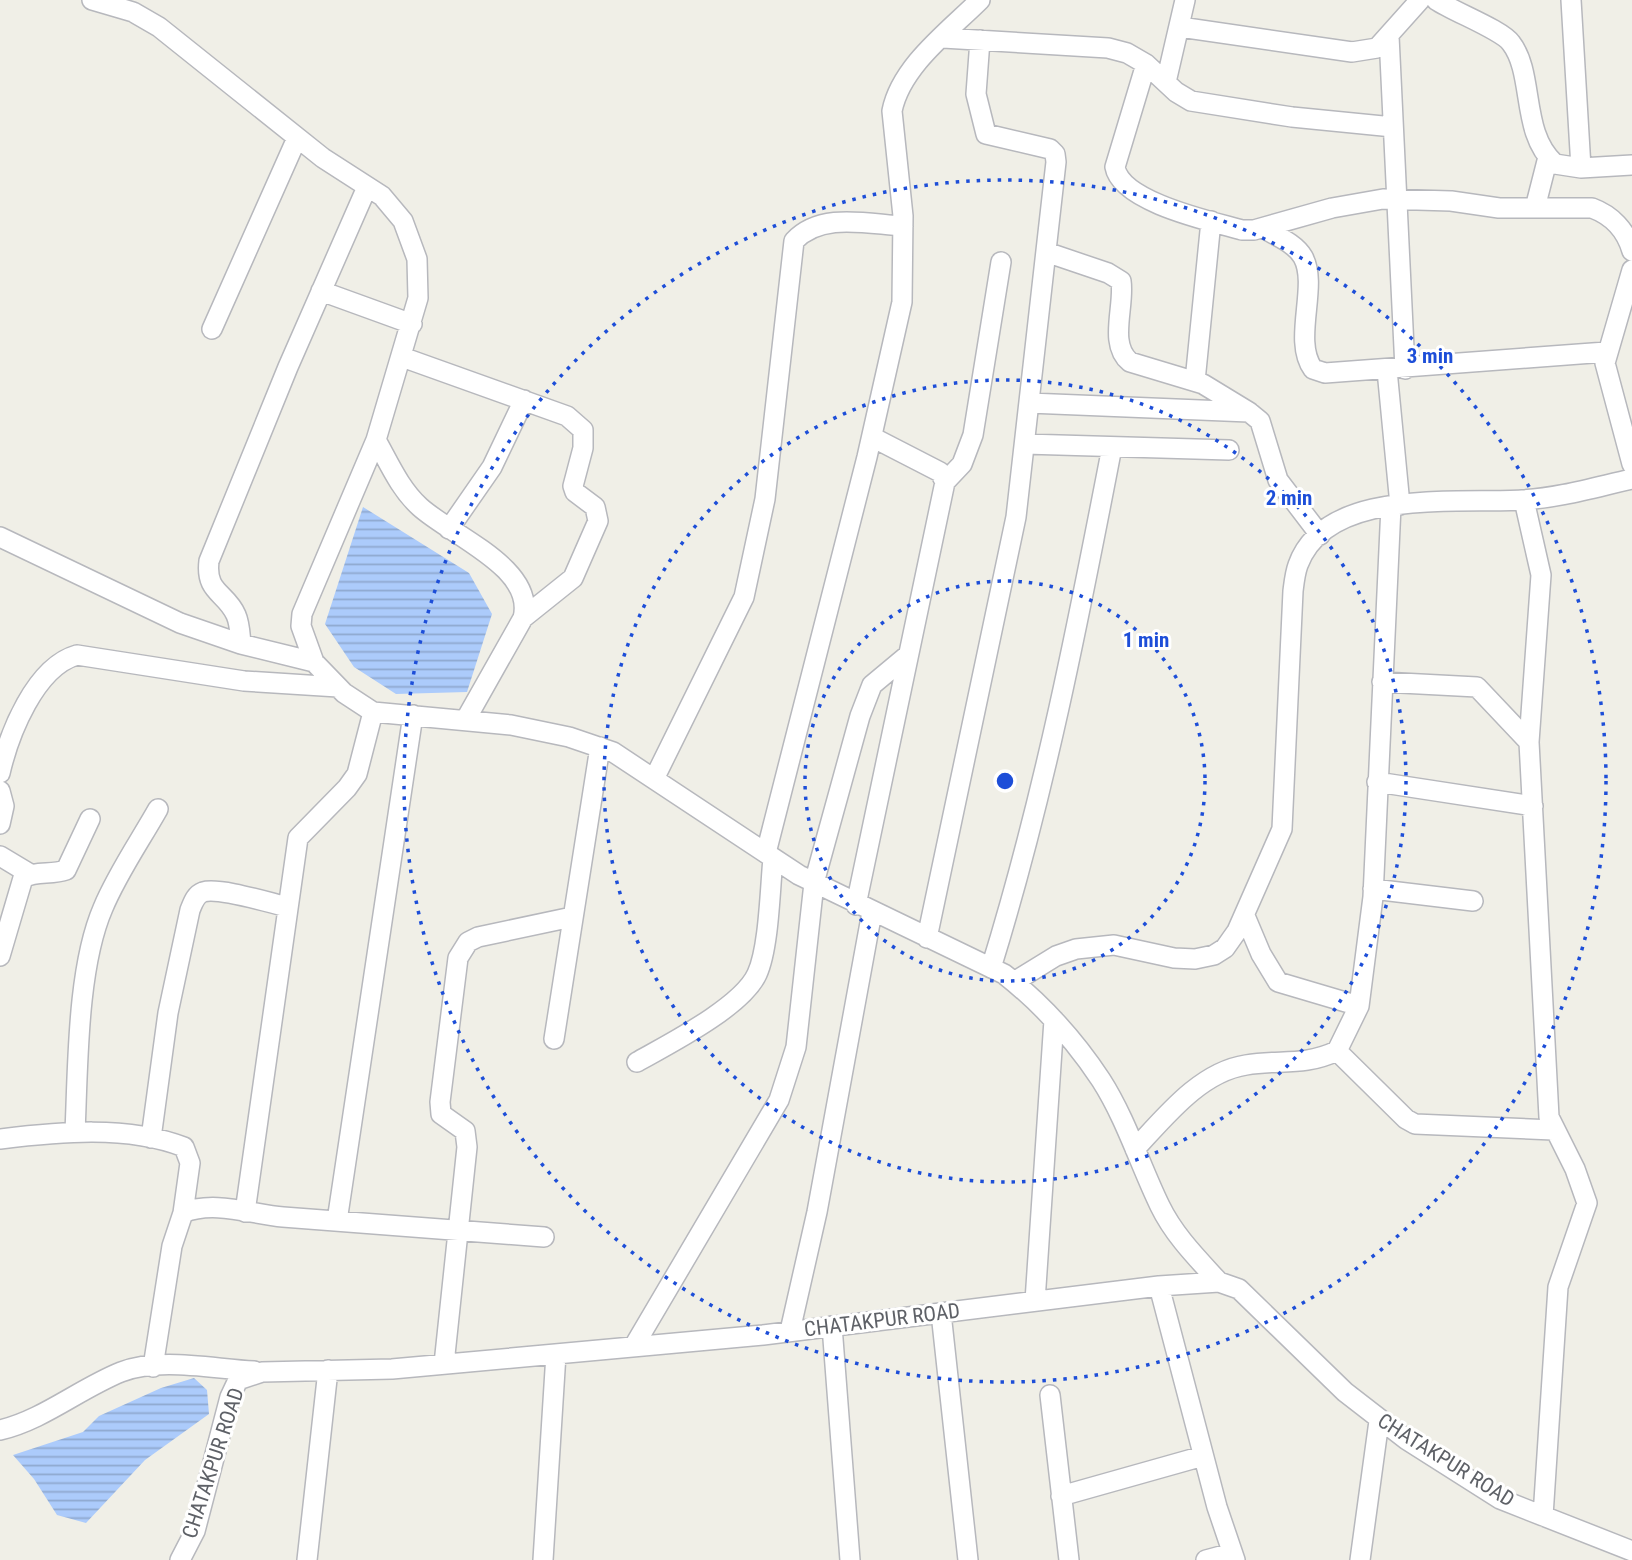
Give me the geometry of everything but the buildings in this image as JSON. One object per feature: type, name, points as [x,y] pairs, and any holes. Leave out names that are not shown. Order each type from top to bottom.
[{"type":"street","points":[[92,0],[133,12],[159,26],[344,174],[382,196],[399,215],[414,248],[419,280],[412,324],[402,357],[376,440],[302,614],[301,626],[314,662],[338,687],[373,712],[510,724],[600,747],[627,759],[814,883],[991,968],[1014,982],[1074,1041],[1101,1081],[1161,1208],[1182,1242],[1219,1282]]},
{"type":"street","points":[[637,1062],[704,1023],[747,990],[762,958],[770,856],[872,437],[902,302],[903,226],[894,102],[906,79],[980,0]]},
{"type":"street","points":[[1166,82],[1185,0]]},
{"type":"street","points":[[1180,27],[1352,52],[1377,48],[1420,0]]},
{"type":"street","points":[[1436,0],[1511,43],[1518,56],[1539,143],[1548,157],[1564,167],[1632,165]]},
{"type":"street","points":[[1571,0],[1581,168]]},
{"type":"street","points":[[1135,1149],[1169,1113],[1210,1079],[1227,1070],[1248,1065],[1309,1062],[1337,1051],[1359,1006],[1373,889],[1382,682],[1396,505],[1395,199],[1389,36]]},
{"type":"street","points":[[943,38],[1108,48],[1127,53],[1146,64],[1191,101],[1292,117],[1393,127]]},
{"type":"street","points":[[927,938],[1016,517],[1055,153],[1050,149],[986,134],[982,127],[976,94],[980,40]]},
{"type":"street","points":[[1146,64],[1116,157],[1116,175],[1132,191],[1242,230],[1263,228],[1345,205],[1395,199],[1535,208],[1592,208],[1605,213],[1618,224],[1632,251]]},
{"type":"street","points":[[212,329],[297,138]]},
{"type":"street","points":[[1535,208],[1548,157]]},
{"type":"street","points":[[242,644],[237,617],[213,590],[209,578],[209,561],[367,187]]},
{"type":"street","points":[[1195,382],[1211,221]]},
{"type":"street","points":[[654,779],[744,597],[752,570],[765,499],[794,241],[806,229],[819,224],[903,226]]},
{"type":"street","points":[[1263,228],[1293,246],[1305,263],[1306,352],[1313,369],[1325,373],[1396,370],[1606,352]]},
{"type":"street","points":[[1046,252],[1108,273],[1121,281],[1119,343],[1123,356],[1130,362],[1216,389],[1260,421],[1278,480],[1320,535]]},
{"type":"street","points":[[790,1331],[817,1212],[864,908],[908,655],[945,482],[962,464],[971,445],[1001,262]]},
{"type":"street","points":[[1632,270],[1606,352],[1608,379],[1632,464]]},
{"type":"street","points":[[321,291],[412,324]]},
{"type":"street","points":[[402,357],[567,416],[583,430],[583,448],[573,486],[575,492],[598,513],[573,578],[523,618],[466,719]]},
{"type":"street","points":[[449,529],[492,467],[524,400]]},
{"type":"street","points":[[1029,403],[1249,412]]},
{"type":"street","points":[[872,437],[940,472],[945,482]]},
{"type":"street","points":[[376,440],[409,496],[514,577],[525,600],[523,618]]},
{"type":"street","points":[[1025,444],[1229,450]]},
{"type":"street","points":[[991,968],[1021,871],[1057,726],[1112,447]]},
{"type":"street","points":[[1014,982],[1056,956],[1096,946],[1114,945],[1174,958],[1214,955],[1225,948],[1245,916],[1282,829],[1293,591],[1298,565],[1320,535],[1361,510],[1396,505],[1555,497],[1632,479]]},
{"type":"street","points":[[1524,500],[1541,575],[1529,742],[1545,1066],[1553,1130],[1575,1169],[1587,1203],[1557,1297],[1554,1397],[1544,1516]]},
{"type":"street","points":[[0,537],[180,623],[242,644],[314,662]]},
{"type":"street","points":[[0,773],[11,734],[44,676],[67,657],[77,655],[244,681],[295,682],[338,687]]},
{"type":"street","points":[[634,1346],[772,1116],[787,1081],[796,1047],[814,883],[860,716],[872,685],[908,655]]},
{"type":"street","points":[[1382,682],[1478,687],[1529,742]]},
{"type":"street","points":[[245,1212],[298,838],[348,788],[357,774],[373,712]]},
{"type":"street","points":[[337,1221],[414,715]]},
{"type":"street","points":[[554,1039],[600,747]]},
{"type":"street","points":[[1377,782],[1533,806]]},
{"type":"street","points":[[0,790],[4,806],[0,824]]},
{"type":"street","points":[[75,1132],[79,1036],[86,974],[100,918],[158,809]]},
{"type":"street","points":[[0,856],[30,874],[44,875],[66,870],[90,819]]},
{"type":"street","points":[[0,956],[4,921],[23,878],[30,874]]},
{"type":"street","points":[[1373,889],[1473,901]]},
{"type":"street","points":[[151,1138],[168,1013],[190,910],[196,897],[205,891],[217,892],[288,907]]},
{"type":"street","points":[[1245,916],[1261,954],[1278,982],[1359,1006]]},
{"type":"street","points":[[444,1364],[467,1138],[465,1131],[441,1114],[440,1102],[458,958],[468,942],[478,937],[572,917]]},
{"type":"street","points":[[1035,1301],[1054,1020]]},
{"type":"street","points":[[1337,1051],[1406,1119],[1415,1124],[1553,1130]]},
{"type":"street","points":[[0,1139],[75,1132],[151,1138],[184,1147],[189,1154],[183,1213],[172,1247],[153,1367]]},
{"type":"street","points":[[183,1213],[206,1207],[337,1221],[544,1237]]},
{"type":"street","name":"CHATAKPUR ROAD","points":[[180,1560],[195,1531],[230,1397],[238,1380],[262,1371],[444,1364],[556,1354],[790,1331],[1159,1286],[1219,1282],[1238,1289],[1379,1421],[1500,1499],[1623,1552]]},
{"type":"street","points":[[1159,1286],[1203,1456],[1233,1557],[1206,1560]]},
{"type":"street","points":[[941,1313],[968,1560]]},
{"type":"street","points":[[832,1326],[850,1560]]},
{"type":"street","points":[[543,1560],[556,1354]]},
{"type":"street","points":[[0,1430],[22,1424],[123,1371],[153,1367],[262,1371]]},
{"type":"street","points":[[307,1560],[328,1370]]},
{"type":"street","points":[[1050,1395],[1069,1560]]},
{"type":"street","points":[[1360,1560],[1379,1421]]},
{"type":"street","points":[[1061,1496],[1203,1456]]},
{"type":"water","points":[[363,507],[469,573],[492,614],[467,692],[396,694],[354,667],[325,624]]},
{"type":"water","points":[[194,1378],[207,1390],[209,1414],[145,1460],[86,1523],[57,1515],[34,1479],[13,1455],[83,1432],[99,1416],[161,1388]]}]
